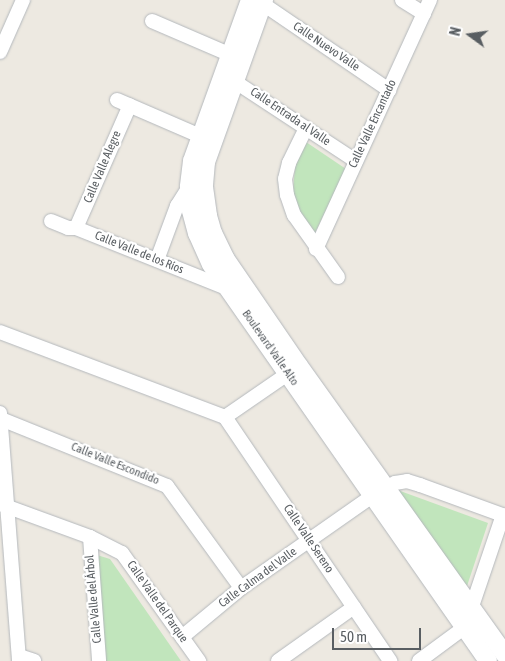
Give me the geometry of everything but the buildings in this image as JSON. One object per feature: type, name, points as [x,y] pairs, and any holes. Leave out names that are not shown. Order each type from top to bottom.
[{"type":"street","points":[[0,52],[23,0]]},
{"type":"street","points":[[402,0],[424,14]]},
{"type":"street","name":"Calle Valle Encantado","points":[[316,249],[430,0]]},
{"type":"street","name":"Boulevard Valle Alto","points":[[259,1],[231,55],[229,77],[206,162],[204,187],[208,216],[225,258],[293,370]]},
{"type":"street","name":"Boulevard Valle Alto","points":[[259,1],[229,77],[200,136],[192,161],[189,187],[197,233],[211,264],[227,288],[293,370],[380,492],[471,607],[505,655]]},
{"type":"street","name":"Calle Nuevo Valle","points":[[259,1],[389,90]]},
{"type":"street","points":[[152,20],[231,55]]},
{"type":"street","name":"Calle Entrada al Valle","points":[[229,77],[356,161]]},
{"type":"street","name":"Calle Valle Alegre","points":[[76,228],[123,102],[200,136]]},
{"type":"street","points":[[306,128],[289,163],[286,187],[294,215],[316,249],[338,277]]},
{"type":"street","points":[[157,260],[177,206],[189,187]]},
{"type":"street","name":"Calle Valle de los Ríos","points":[[51,221],[68,228],[76,228],[227,288]]},
{"type":"street","points":[[0,332],[224,417],[293,370]]},
{"type":"street","points":[[0,414],[4,506],[19,658],[34,661]]},
{"type":"street","name":"Calle Valle Escondido","points":[[0,414],[167,486],[241,588]]},
{"type":"street","name":"Calle Valle Sereno","points":[[224,417],[390,661]]},
{"type":"street","points":[[380,492],[407,481],[504,516],[465,628],[419,661]]},
{"type":"street","name":"Boulevard Valle Alto","points":[[380,492],[465,628],[488,661]]},
{"type":"street","name":"Calle Calma del Valle","points":[[182,637],[241,588],[380,492]]},
{"type":"street","name":"Calle Valle del Parque","points":[[4,506],[90,537],[122,553],[199,661]]},
{"type":"street","name":"Calle Valle del Árbol","points":[[90,537],[99,661]]},
{"type":"street","points":[[278,661],[354,607]]},
{"type":"green space","points":[[306,142],[346,169],[313,237],[298,214],[293,191],[295,167]]},
{"type":"green space","points":[[392,488],[488,523],[465,592]]},
{"type":"green space","points":[[97,555],[110,559],[181,661],[105,661]]}]
